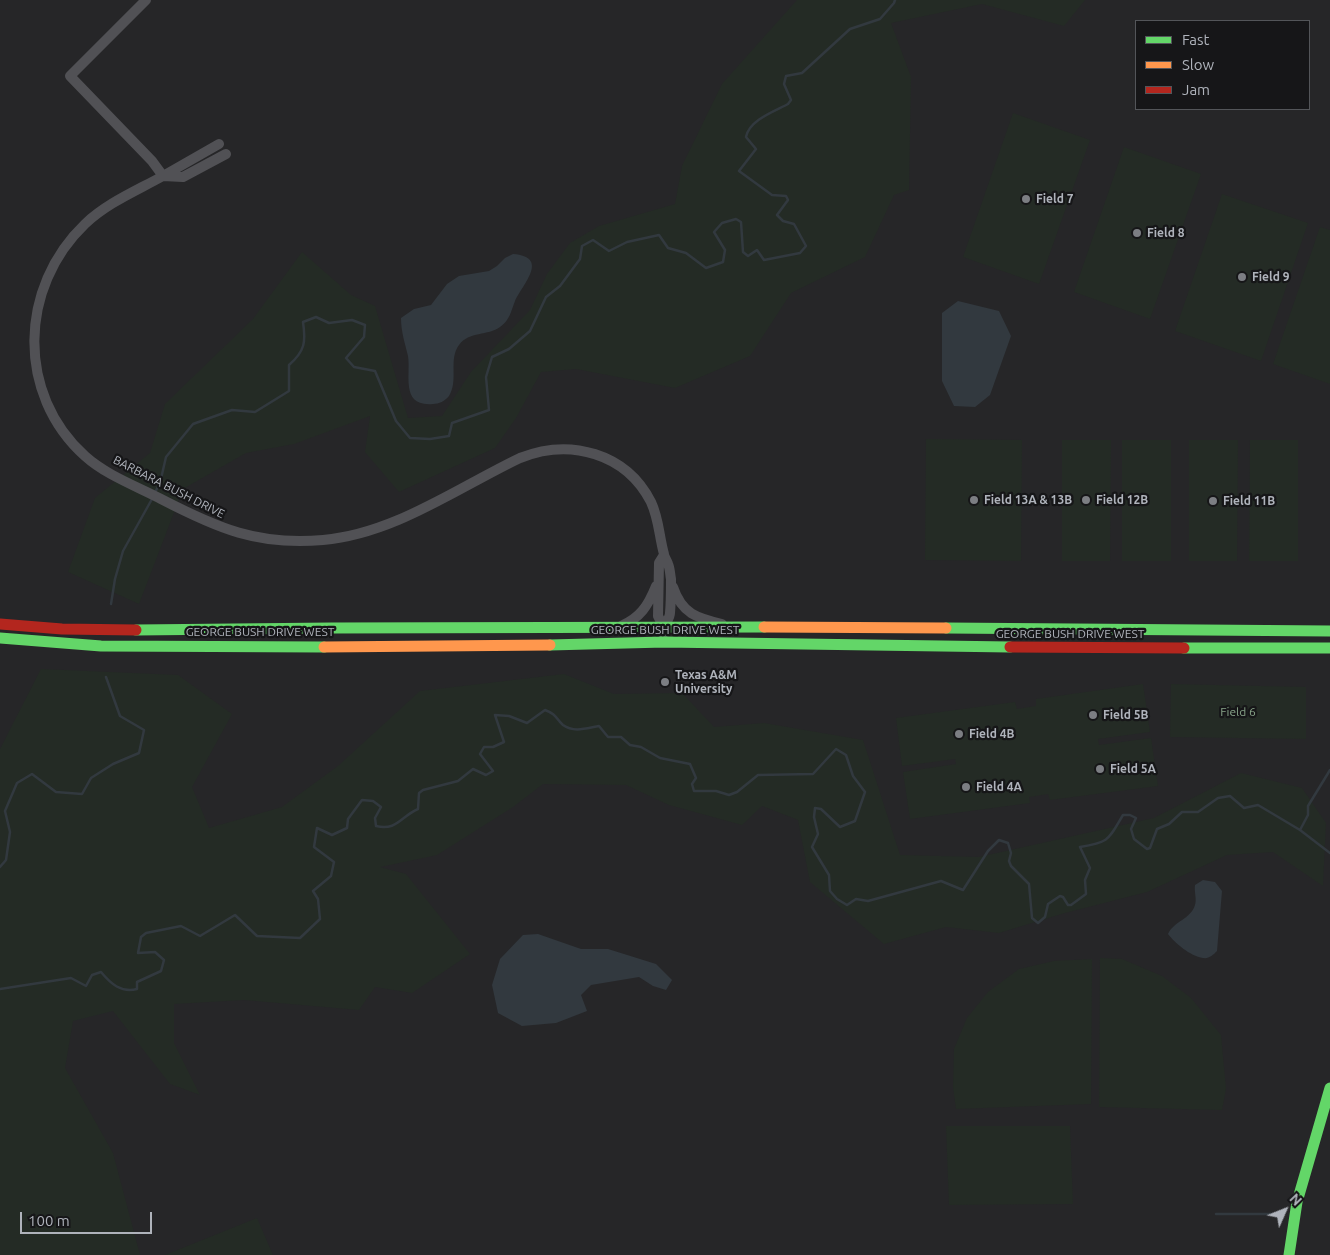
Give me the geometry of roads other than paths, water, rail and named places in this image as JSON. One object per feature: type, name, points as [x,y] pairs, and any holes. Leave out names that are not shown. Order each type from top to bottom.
[{"type":"main road","name":"GEORGE BUSH DRIVE WEST","points":[[0,624],[105,630],[253,628],[1061,628],[1330,631]]},
{"type":"main road","name":"GEORGE BUSH DRIVE WEST","points":[[0,638],[93,645],[252,647],[531,646],[664,642],[988,647],[1330,648]]},
{"type":"main road","points":[[1288,1255],[1297,1202],[1330,1088]]},
{"type":"street","points":[[146,0],[70,76],[152,161],[163,176]]},
{"type":"street","name":"BARBARA BUSH DRIVE","points":[[220,144],[111,204],[93,217],[65,246],[48,275],[36,311],[34,354],[40,382],[47,401],[74,445],[85,456],[104,469],[184,511],[226,530],[258,538],[291,542],[340,538],[371,530],[401,519],[530,454],[551,448],[575,449],[600,456],[620,467],[638,484],[646,493],[656,515],[671,580],[670,615],[664,628],[664,642]]},
{"type":"street","name":"BARBARA BUSH DRIVE","points":[[163,176],[183,177],[226,154]]},
{"type":"street","name":"BARBARA BUSH DRIVE","points":[[664,555],[659,563],[658,581],[658,616],[664,628]]},
{"type":"street","points":[[671,580],[683,607],[693,615],[735,628]]},
{"type":"street","points":[[618,628],[634,620],[642,613],[648,605],[658,581]]},
{"type":"waterway","points":[[154,494],[160,483],[166,457],[193,424],[232,410],[255,412],[289,391],[289,365],[303,346],[303,322],[316,317],[329,323],[352,320],[365,325],[364,337],[346,358],[354,367],[375,371],[396,421],[410,438],[430,439],[449,436],[452,423],[489,410],[486,377],[492,357],[509,349],[530,331],[546,297],[560,286],[580,259],[582,246],[593,240],[609,251],[627,242],[659,235],[668,248],[686,253],[706,268],[723,262],[725,250],[714,232],[722,223],[736,219],[741,222],[743,252],[748,256],[757,250],[764,260],[800,253],[806,246],[794,224],[783,221],[777,215],[788,200],[786,196],[772,195],[739,171],[756,149],[746,137],[748,131],[757,121],[788,104],[791,100],[784,84],[786,76],[802,73],[850,29],[880,19],[895,0]]},
{"type":"waterway","points":[[111,604],[115,579],[123,551],[152,499]]},
{"type":"waterway","points":[[0,867],[6,860],[10,832],[5,811],[17,783],[32,774],[56,792],[82,794],[91,778],[113,764],[139,753],[144,730],[120,716],[106,677]]},
{"type":"waterway","points":[[0,989],[71,978],[86,986],[92,975],[101,972],[121,989],[137,989],[137,982],[161,971],[164,960],[155,952],[138,953],[141,937],[146,933],[181,926],[200,936],[235,915],[257,936],[300,938],[320,919],[318,899],[313,891],[331,876],[334,862],[314,847],[317,828],[332,835],[347,828],[348,819],[362,800],[373,801],[381,807],[375,818],[376,826],[389,827],[418,809],[419,793],[423,790],[458,781],[473,769],[486,775],[493,771],[480,754],[484,747],[493,747],[504,742],[495,715],[509,716],[527,723],[545,710],[554,715],[563,725],[572,729],[599,726],[608,737],[621,737],[630,745],[641,747],[660,758],[690,764],[696,778],[692,784],[694,791],[716,791],[729,795],[737,792],[758,775],[813,774],[836,749],[846,755],[853,776],[865,792],[855,821],[840,827],[821,809],[815,808],[814,817],[818,834],[812,847],[829,875],[830,891],[837,899],[847,905],[856,899],[868,901],[941,881],[963,890],[988,851],[999,840],[1008,843],[1011,853],[1009,861],[1011,866],[1029,884],[1032,918],[1038,923],[1045,917],[1048,904],[1060,896],[1063,897],[1068,905],[1071,905],[1086,894],[1085,880],[1090,868],[1080,847],[1103,841],[1111,835],[1123,815],[1130,815],[1136,818],[1131,829],[1134,839],[1147,849],[1150,848],[1157,829],[1169,824],[1182,812],[1198,812],[1218,798],[1230,796],[1244,808],[1258,805],[1300,830],[1330,853]]},
{"type":"waterway","points":[[1300,830],[1308,815],[1308,806],[1330,770]]},
{"type":"waterway","points":[[1216,1214],[1275,1214]]},
{"type":"place","name":"Field 7","points":[[1026,199]]},
{"type":"place","name":"Field 8","points":[[1137,233]]},
{"type":"place","name":"Field 9","points":[[1242,277]]},
{"type":"place","name":"Field 13A & 13B","points":[[974,500]]},
{"type":"place","name":"Field 12B","points":[[1086,500]]},
{"type":"place","name":"Field 11B","points":[[1213,501]]},
{"type":"place","name":"Texas A&M University","points":[[665,682]]},
{"type":"place","name":"Field 5B","points":[[1093,715]]},
{"type":"place","name":"Field 4B","points":[[959,734]]},
{"type":"place","name":"Field 5A","points":[[1100,769]]},
{"type":"place","name":"Field 4A","points":[[966,787]]},
{"type":"park label","name":"Field 6","points":[[1238,712]]}]
